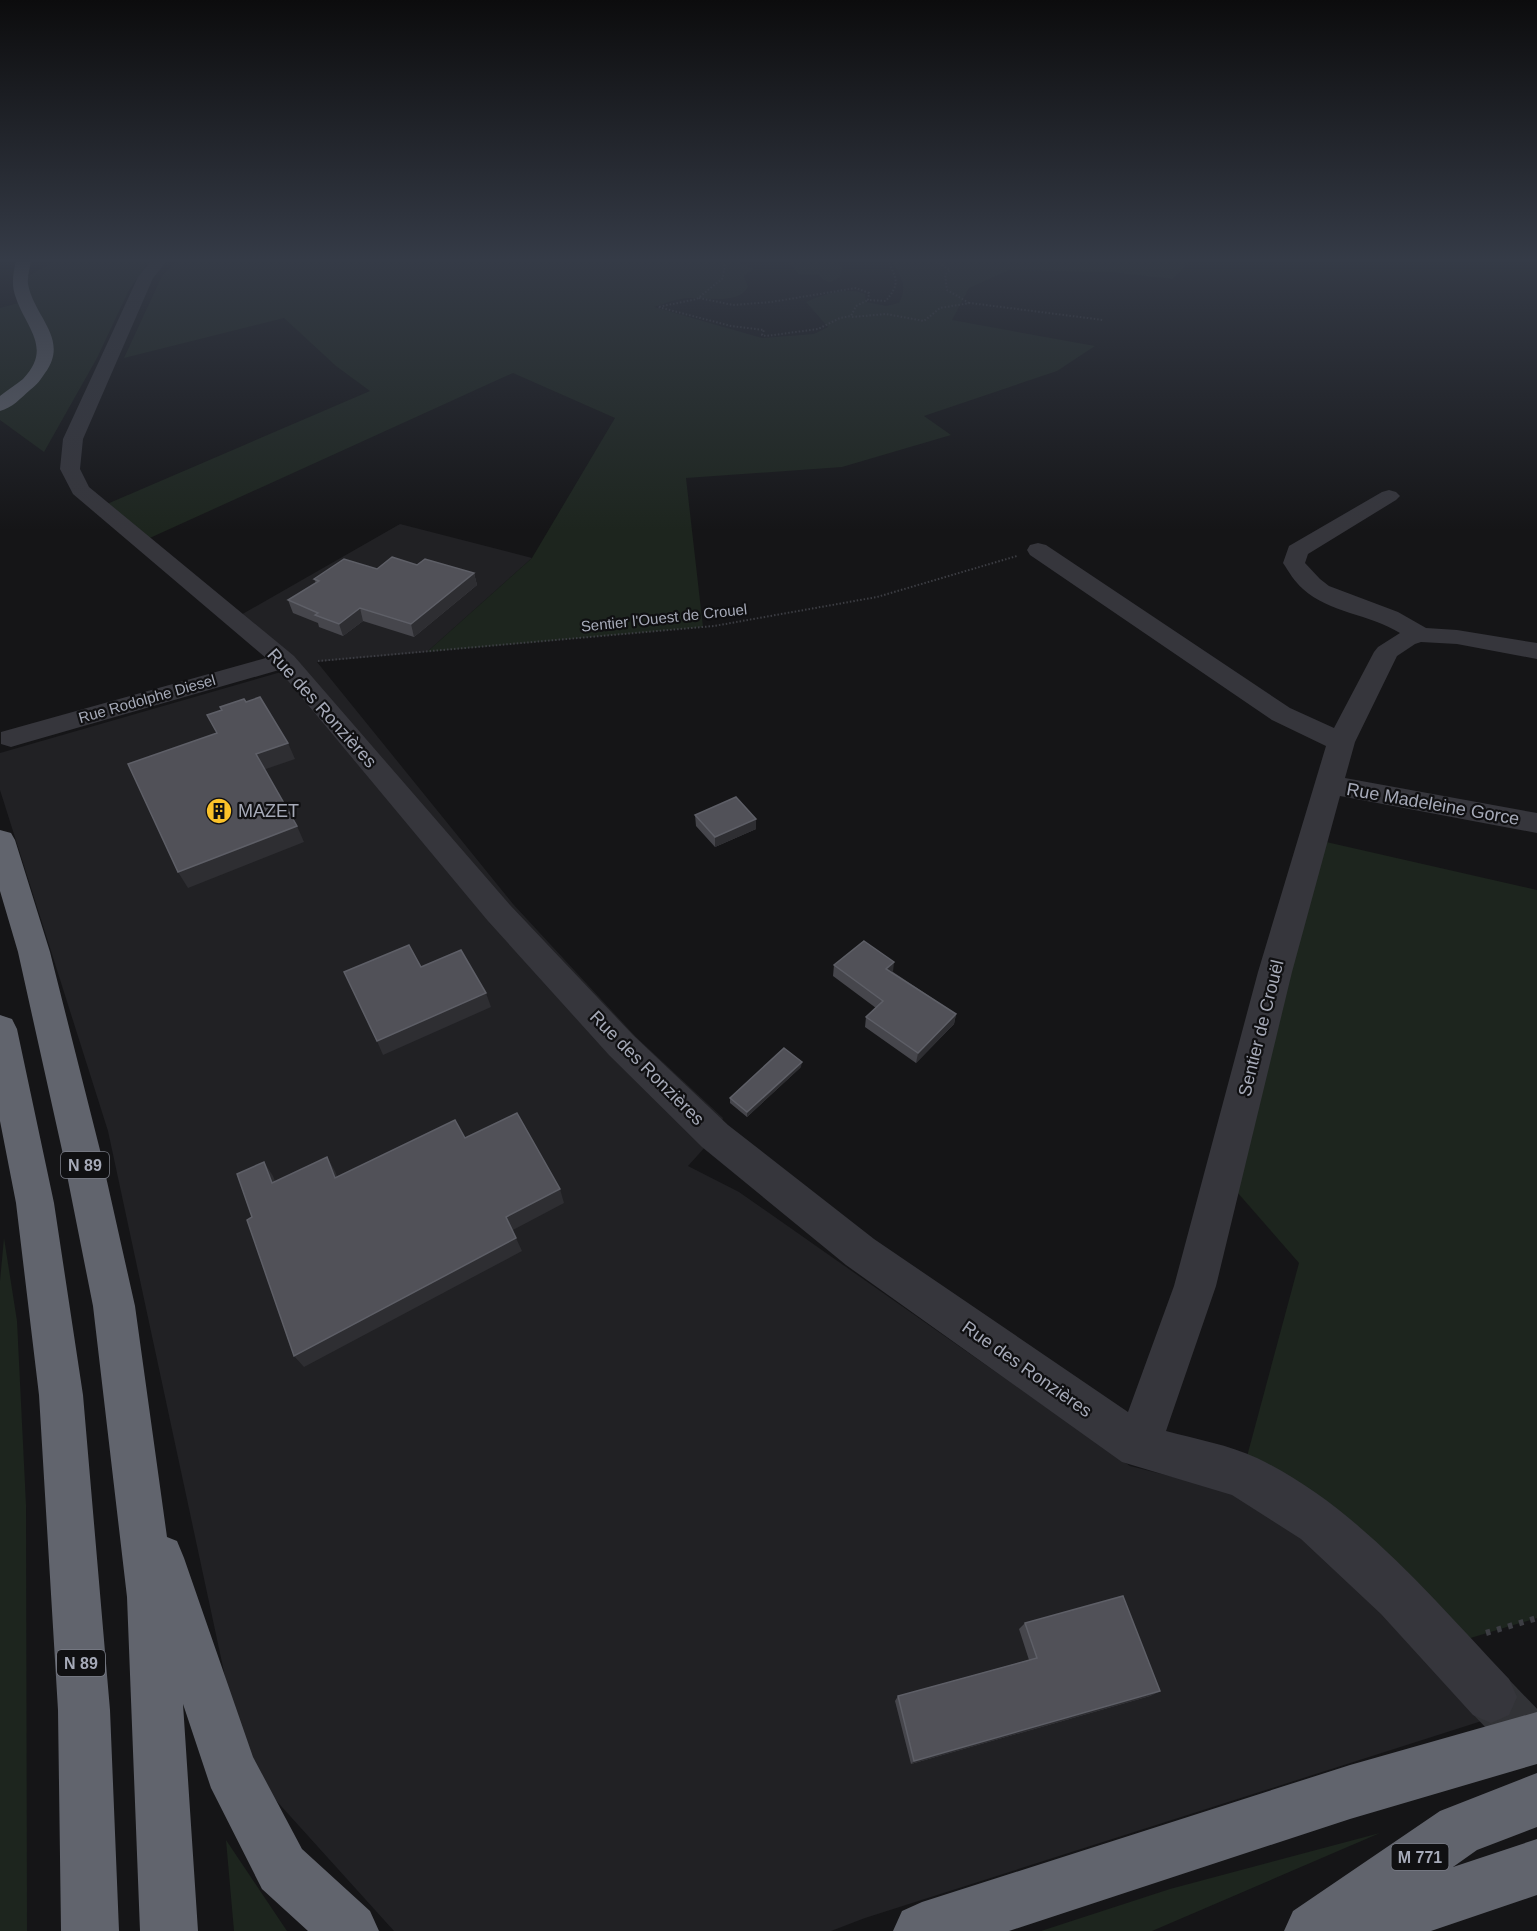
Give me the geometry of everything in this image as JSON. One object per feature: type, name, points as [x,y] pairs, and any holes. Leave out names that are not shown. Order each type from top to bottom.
[{"type":"highway","points":[[0,405],[20,392],[35,377],[44,362],[46,351]]},
{"type":"highway","name":"N 89","points":[[0,840],[34,952],[81,1150],[114,1306],[152,1597],[169,1931]]},
{"type":"highway","name":"N 89","points":[[0,1029],[35,1203],[60,1395],[84,1710],[90,1931]]},
{"type":"highway","points":[[140,1496],[230,1769],[282,1869],[350,1931]]},
{"type":"highway","points":[[922,1931],[1350,1792],[1537,1738]]},
{"type":"highway","name":"M 771","points":[[1313,1931],[1459,1830],[1537,1800]]},
{"type":"highway","name":"M 771","points":[[1347,1931],[1537,1867]]},
{"type":"street","name":"Rue des Ronzières","points":[[113,351],[73,440],[70,469],[80,490],[285,661],[499,913],[621,1045],[715,1136],[860,1252],[1138,1446],[1242,1475],[1318,1522],[1398,1597],[1491,1697]]},
{"type":"street","points":[[1389,496],[1316,537],[1297,551],[1294,563],[1304,579],[1322,593],[1381,613],[1420,635],[1457,637],[1537,651]]},
{"type":"street","points":[[1038,550],[1281,714],[1341,742]]},
{"type":"street","name":"Sentier de Crouël","points":[[1138,1446],[1195,1286],[1275,972],[1341,742],[1387,652],[1406,639],[1420,635]]},
{"type":"street","name":"Rue Rodolphe Diesel","points":[[11,738],[285,661]]},
{"type":"street","name":"Rue Madeleine Gorce","points":[[1329,785],[1537,824]]},
{"type":"path","name":"Sentier l'Ouest de Crouel","points":[[285,661],[316,661],[714,626],[877,597],[1038,550]]},
{"type":"path","points":[[1444,1646],[1537,1618]]},
{"type":"shaded area","points":[[0,351],[100,351],[44,452],[0,420]]},
{"type":"shaded area","points":[[127,351],[152,351],[124,358]]},
{"type":"shaded area","points":[[320,351],[1087,351],[1057,371],[924,416],[951,435],[842,467],[686,478],[703,627],[427,652],[532,558],[615,418],[513,373],[141,542],[100,507],[370,391]]},
{"type":"shaded area","points":[[400,524],[532,558],[427,652],[317,662],[513,904],[636,1037],[723,1118],[715,1136],[688,1166],[739,1192],[1130,1466],[1241,1494],[1317,1536],[1488,1719],[865,1918],[831,1931],[394,1931],[244,1765],[108,1131],[0,790],[0,753],[288,670],[232,620]]},
{"type":"shaded area","points":[[1313,839],[1537,890],[1537,1618],[1444,1646],[1242,1475],[1299,1263],[1223,1176]]},
{"type":"shaded area","points":[[4,1238],[17,1321],[26,1505],[27,1931],[0,1931],[0,1281]]},
{"type":"shaded area","points":[[1380,1833],[1152,1931],[1041,1931],[1170,1889]]},
{"type":"shaded area","points":[[226,1840],[287,1931],[234,1931]]},
{"type":"building","points":[[392,557],[417,565],[425,559],[474,573],[411,624],[360,608],[339,624],[315,615],[318,613],[288,600],[319,581],[314,579],[344,559],[377,569]]},
{"type":"building","name":"MAZET","points":[[260,697],[288,743],[256,754],[297,826],[178,872],[128,764],[217,733],[207,715],[222,710],[220,707],[244,699],[246,702]]},
{"type":"building","points":[[736,797],[756,819],[715,837],[695,815]]},
{"type":"building","points":[[864,941],[894,962],[886,969],[956,1014],[918,1053],[866,1017],[883,1001],[834,965]]},
{"type":"building","points":[[409,945],[421,967],[461,950],[486,993],[377,1041],[344,972]]},
{"type":"building","points":[[784,1048],[802,1062],[747,1112],[730,1098]]},
{"type":"building","points":[[517,1113],[560,1189],[506,1217],[516,1238],[294,1356],[247,1220],[252,1217],[237,1174],[264,1162],[272,1183],[327,1157],[335,1178],[455,1120],[465,1138]]},
{"type":"building","points":[[1123,1596],[1160,1691],[914,1761],[898,1696],[1037,1658],[1025,1623]]},
{"type":"tunnel","points":[[1491,1697],[1537,1745]]},
{"type":"place","name":"MAZET","points":[[219,811]]}]
